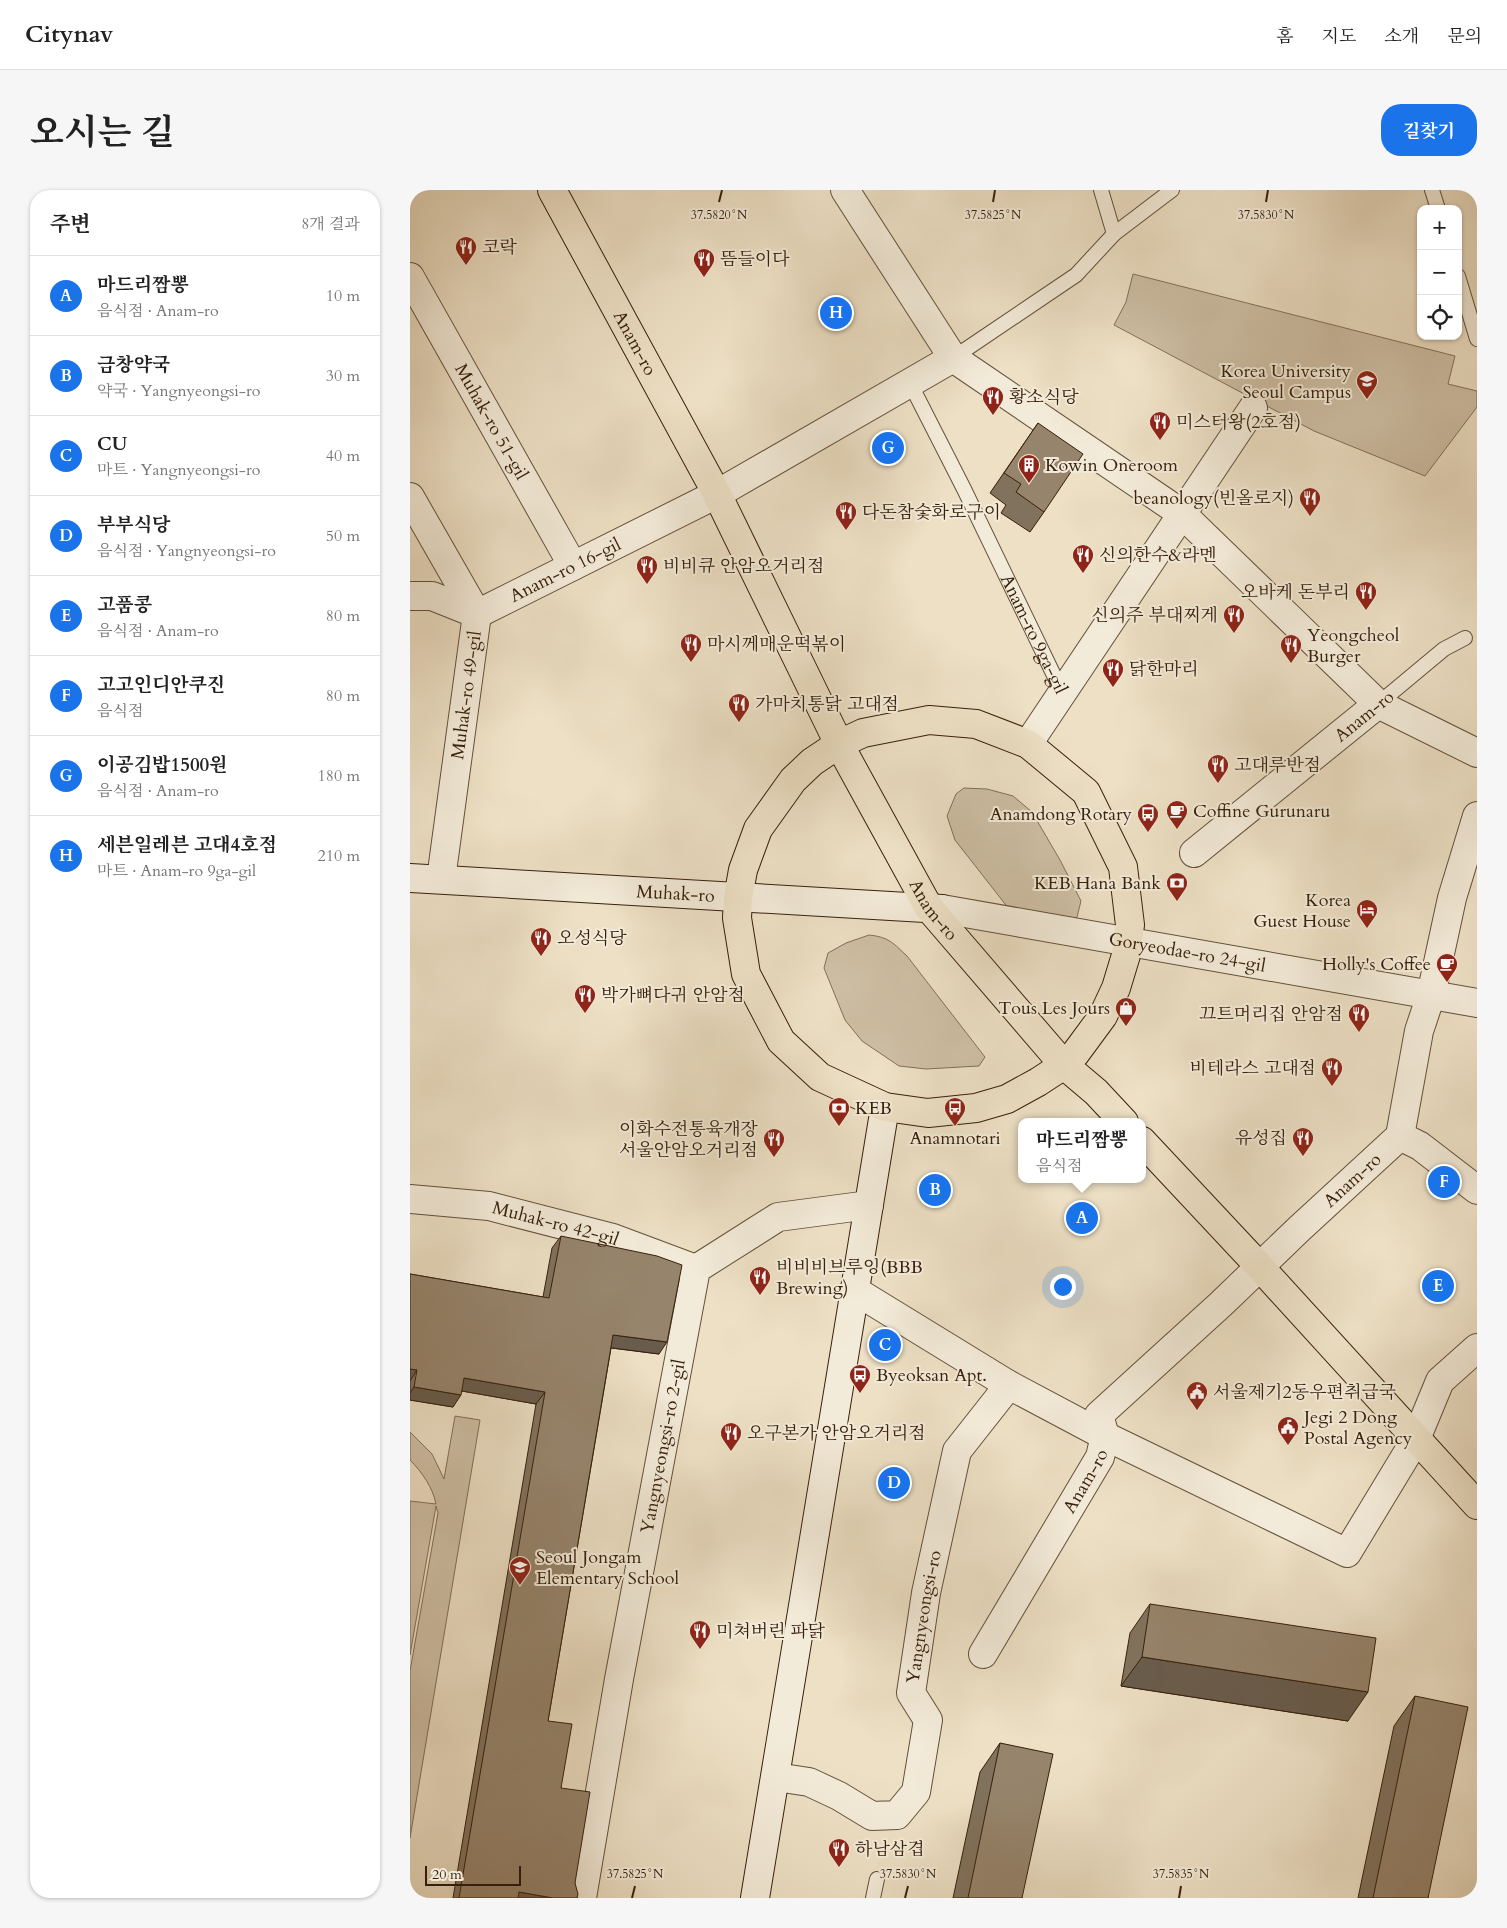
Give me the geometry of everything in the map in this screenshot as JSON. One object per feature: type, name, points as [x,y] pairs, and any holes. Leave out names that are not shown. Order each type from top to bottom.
[{"type":"main road","name":"Anam-ro","points":[[552,190],[717,494],[814,696],[843,742],[936,909],[1120,1118]]},
{"type":"main road","points":[[929,720],[976,724],[1028,744],[1086,792],[1123,867],[1130,925],[1116,988],[1103,1016],[1070,1060],[1038,1082],[1007,1099],[976,1108],[928,1113],[886,1107],[820,1077],[781,1041],[746,974],[737,918],[738,898],[743,870],[758,829],[793,780],[812,762],[843,742],[864,732],[929,720]]},
{"type":"main road","points":[[1146,1145],[1477,1504]]},
{"type":"street","points":[[845,190],[953,358],[1181,513],[1378,704],[1477,753]]},
{"type":"street","name":"Muhak-ro 51-gil","points":[[410,277],[573,566]]},
{"type":"street","points":[[717,494],[953,358]]},
{"type":"street","name":"Anam-ro 9ga-gil","points":[[1062,692],[1253,408]]},
{"type":"street","name":"Anam-ro 16-gil","points":[[477,614],[717,494]]},
{"type":"street","name":"Muhak-ro 49-gil","points":[[410,497],[477,614],[441,879]]},
{"type":"street","points":[[410,596],[432,596],[477,614]]},
{"type":"street","points":[[1028,744],[1062,692]]},
{"type":"street","name":"Anam-ro","points":[[1194,853],[1378,704]]},
{"type":"street","points":[[1477,816],[1452,898],[1431,995],[1419,1031],[1400,1136],[1420,1146],[1477,1190]]},
{"type":"street","name":"Muhak-ro","points":[[410,878],[936,909]]},
{"type":"street","name":"Goryeodae-ro 24-gil","points":[[936,909],[1477,1003]]},
{"type":"street","points":[[755,1898],[868,1205],[886,1107]]},
{"type":"street","name":"Anam-ro","points":[[983,1654],[1100,1457],[1105,1436],[1099,1415],[1400,1136]]},
{"type":"street","name":"Muhak-ro 42-gil","points":[[410,1199],[489,1206],[613,1238],[696,1269]]},
{"type":"street","points":[[696,1269],[778,1217],[868,1205]]},
{"type":"street","name":"Yangnyeongsi-ro 2-gil","points":[[582,1898],[619,1679],[696,1269]]},
{"type":"street","points":[[854,1290],[1009,1384],[1105,1436],[1346,1553],[1416,1439],[1440,1381],[1477,1348]]},
{"type":"street","name":"Yangnyeongsi-ro","points":[[776,1777],[809,1782],[839,1796],[872,1816],[897,1816],[916,1792],[928,1720],[911,1693],[926,1592],[957,1451],[1009,1384]]},
{"type":"lane","points":[[1101,190],[1114,234]]},
{"type":"lane","points":[[953,358],[1076,275],[1114,234],[1172,190]]},
{"type":"lane","points":[[1432,190],[1437,205]]},
{"type":"lane","points":[[1462,289],[1477,339]]},
{"type":"lane","name":"Anam-ro 9ga-gil","points":[[910,383],[964,489],[1062,692]]},
{"type":"lane","name":"Anam-ro","points":[[1378,704],[1444,649],[1465,638]]},
{"type":"lane","points":[[873,1898],[877,1879]]},
{"type":"shaded area","points":[[1133,274],[1455,356],[1448,384],[1477,391],[1477,407],[1425,476],[1314,431],[1114,325],[1126,302]]},
{"type":"shaded area","points":[[964,788],[987,789],[1013,796],[1032,812],[1081,901],[1076,921],[1009,909],[955,840],[947,816],[956,794]]},
{"type":"shaded area","points":[[869,935],[890,941],[907,956],[985,1057],[979,1066],[926,1069],[899,1066],[862,1041],[845,1020],[824,968],[828,953],[846,943]]},
{"type":"shaded area","points":[[455,1416],[480,1420],[410,1838],[410,1671],[438,1513],[436,1506],[410,1655],[410,1501],[436,1504],[426,1480],[410,1460],[410,1432],[432,1454],[444,1479]]},
{"type":"building","points":[[1038,423],[1083,454],[1044,512],[1016,492],[1021,484],[1004,473]]},
{"type":"building","points":[[561,1236],[657,1256],[682,1265],[667,1342],[613,1335],[548,1721],[572,1724],[561,1788],[590,1792],[575,1883],[578,1894],[577,1898],[553,1898],[519,1892],[518,1898],[459,1898],[545,1392],[464,1378],[461,1395],[414,1387],[417,1370],[410,1369],[410,1274],[549,1298]]},
{"type":"building","points":[[1150,1604],[1376,1638],[1368,1692],[1142,1657]]},
{"type":"building","points":[[1415,1696],[1468,1707],[1428,1898],[1373,1898]]},
{"type":"building","points":[[1000,1743],[1053,1754],[1022,1898],[968,1898]]},
{"type":"place","name":"코락","points":[[466,266]]},
{"type":"place","name":"뜸들이다","points":[[704,278]]},
{"type":"place","name":"세븐일레븐 고대4호점","points":[[836,313]]},
{"type":"place","name":"Korea University Seoul Campus","points":[[1367,400]]},
{"type":"place","name":"황소식당","points":[[993,416]]},
{"type":"place","name":"미스터왕(2호점)","points":[[1160,441]]},
{"type":"place","name":"이공김밥1500원","points":[[888,448]]},
{"type":"place","name":"Kowin Oneroom","points":[[1029,484]]},
{"type":"place","name":"beanology(빈올로지)","points":[[1310,517]]},
{"type":"place","name":"다돈참숯화로구이","points":[[846,531]]},
{"type":"place","name":"신의한수&라멘","points":[[1083,574]]},
{"type":"place","name":"비비큐 안암오거리점","points":[[647,585]]},
{"type":"place","name":"오바케 돈부리","points":[[1366,611]]},
{"type":"place","name":"신의주 부대찌게","points":[[1234,634]]},
{"type":"place","name":"마시께매운떡볶이","points":[[691,663]]},
{"type":"place","name":"Yeongcheol Burger","points":[[1291,664]]},
{"type":"place","name":"닭한마리","points":[[1113,688]]},
{"type":"place","name":"가마치통닭 고대점","points":[[739,723]]},
{"type":"place","name":"고대루반점","points":[[1218,784]]},
{"type":"place","name":"Coffine Gurunaru","points":[[1177,830]]},
{"type":"place","name":"Anamdong Rotary","points":[[1148,833]]},
{"type":"place","name":"KEB Hana Bank","points":[[1177,902]]},
{"type":"place","name":"Korea Guest House","points":[[1367,929]]},
{"type":"place","name":"오성식당","points":[[541,957]]},
{"type":"place","name":"Holly's Coffee","points":[[1447,983]]},
{"type":"place","name":"박가뼈다귀 안암점","points":[[585,1014]]},
{"type":"place","name":"Tous Les Jours","points":[[1126,1027]]},
{"type":"place","name":"끄트머리집 안암점","points":[[1359,1033]]},
{"type":"place","name":"비테라스 고대점","points":[[1332,1087]]},
{"type":"place","name":"KEB","points":[[839,1127]]},
{"type":"place","name":"Anamnotari","points":[[955,1127]]},
{"type":"place","name":"유성집","points":[[1303,1157]]},
{"type":"place","name":"이화수전통육개장 서울안암오거리점","points":[[774,1158]]},
{"type":"place","name":"고고인디안쿠진","points":[[1444,1182]]},
{"type":"place","name":"금창약국","points":[[935,1190]]},
{"type":"place","name":"마드리짬뽕","points":[[1082,1218]]},
{"type":"place","name":"고품콩","points":[[1438,1286]]},
{"type":"place","name":"비비비브루잉(BBB Brewing)","points":[[760,1296]]},
{"type":"place","name":"CU","points":[[885,1345]]},
{"type":"place","name":"Byeoksan Apt.","points":[[860,1394]]},
{"type":"place","name":"서울제기2동우편취급국","points":[[1197,1411]]},
{"type":"place","name":"Jegi 2 Dong Postal Agency","points":[[1288,1446]]},
{"type":"place","name":"오구본가 안암오거리점","points":[[731,1452]]},
{"type":"place","name":"부부식당","points":[[894,1483]]},
{"type":"place","name":"Seoul Jongam Elementary School","points":[[520,1586]]},
{"type":"place","name":"미쳐버린 파닭","points":[[700,1650]]},
{"type":"place","name":"하남삼겹","points":[[839,1868]]}]
